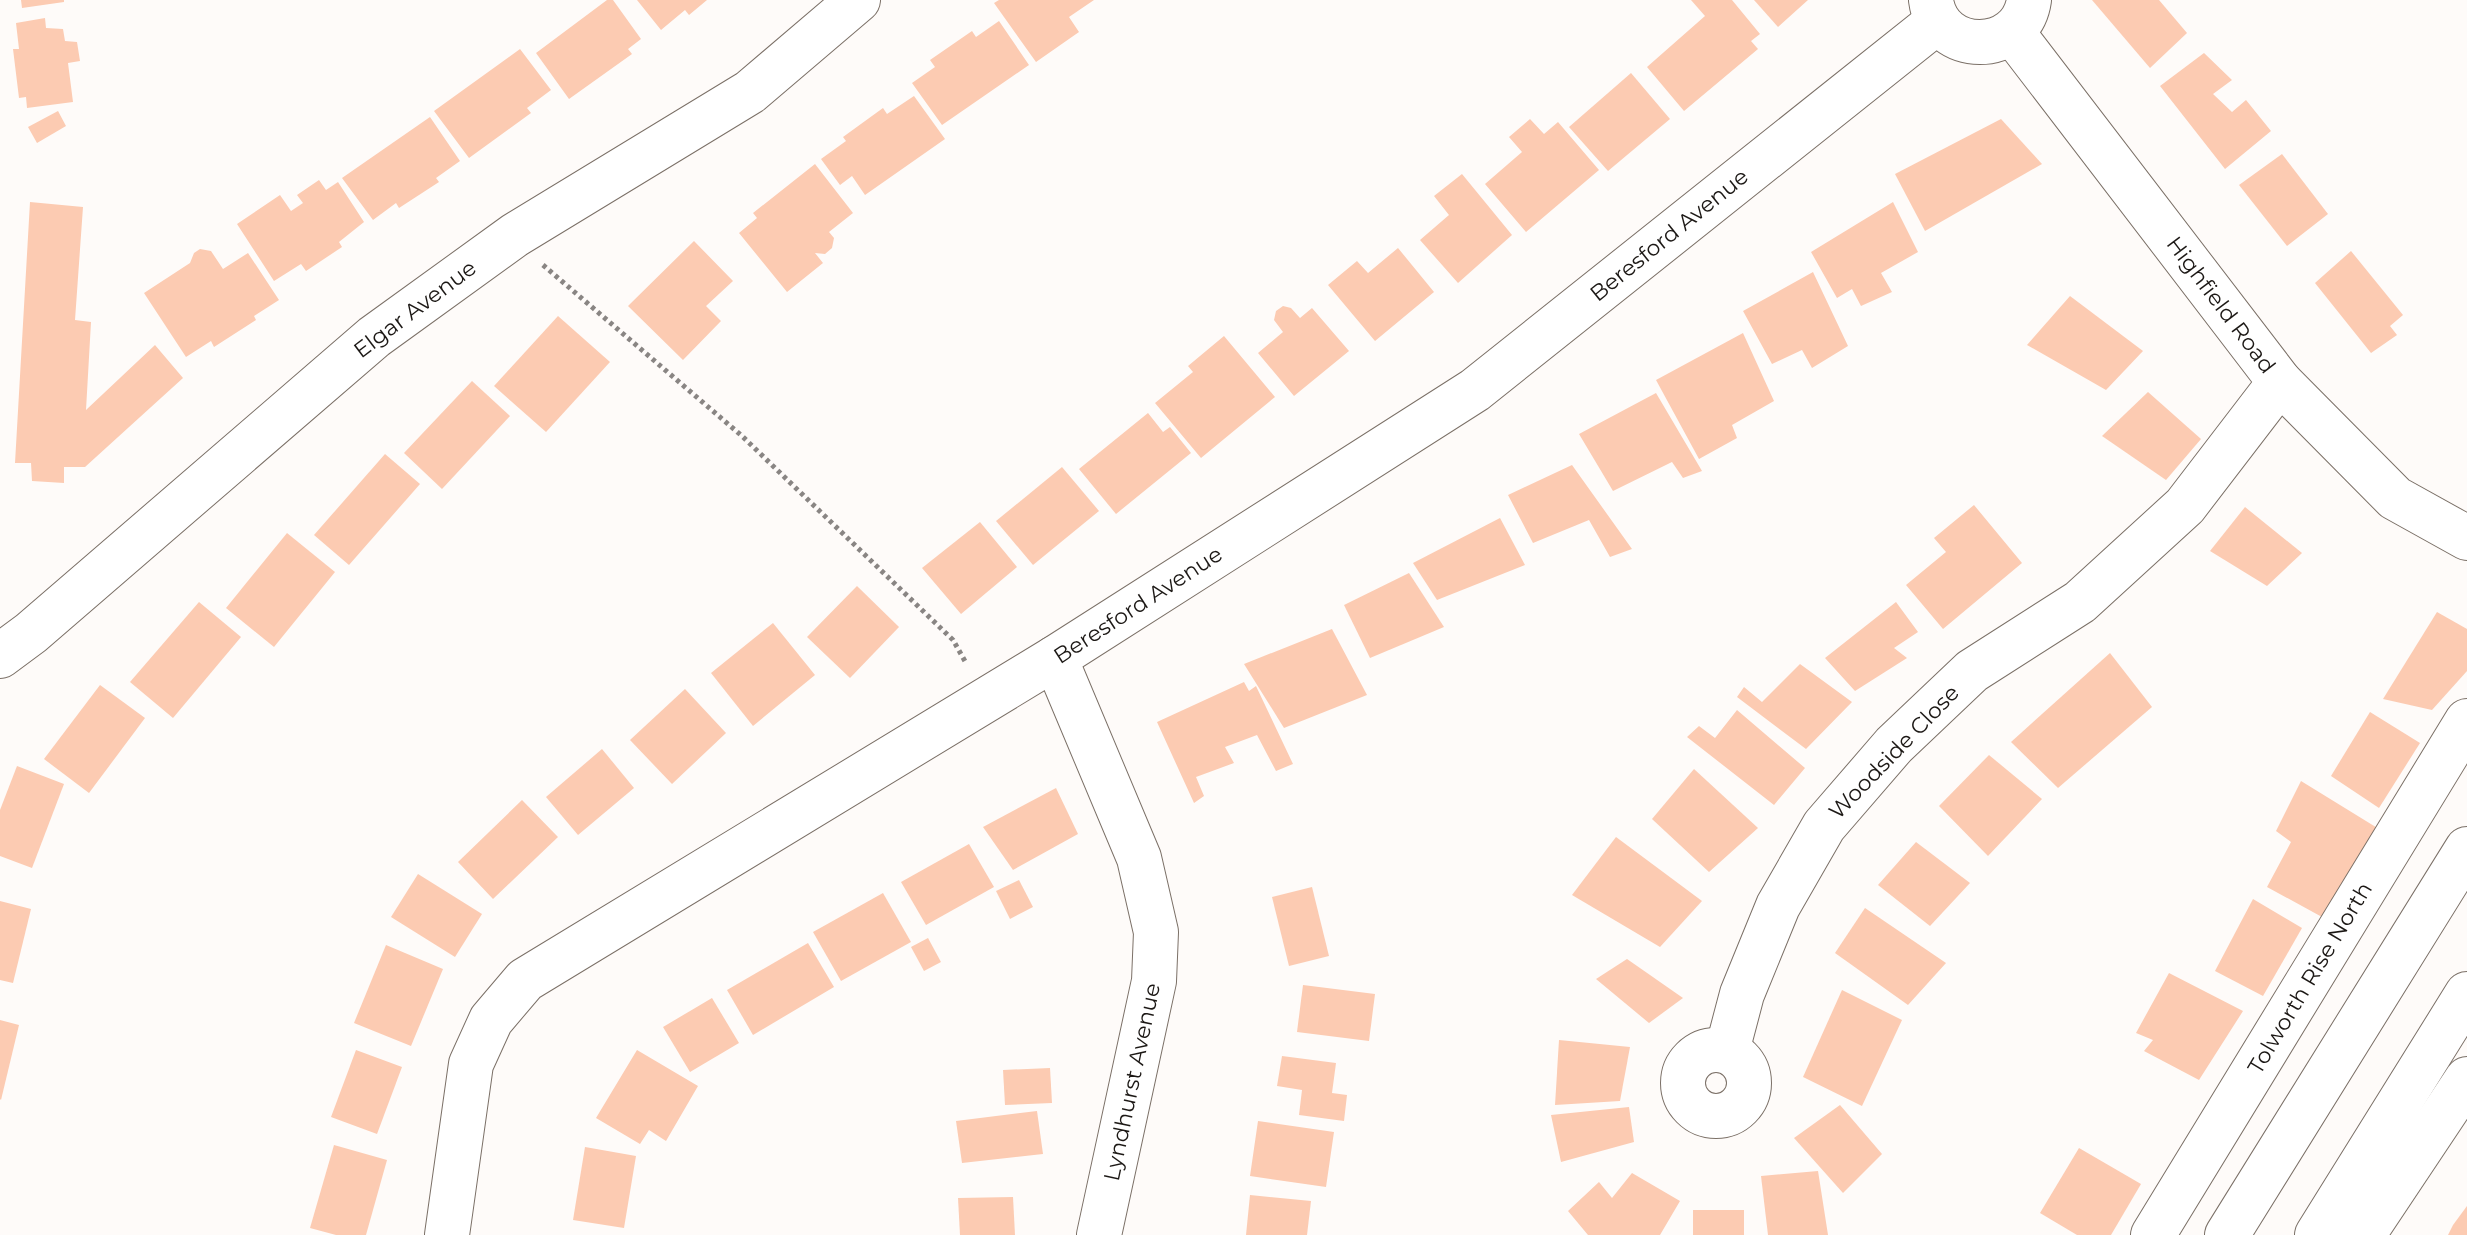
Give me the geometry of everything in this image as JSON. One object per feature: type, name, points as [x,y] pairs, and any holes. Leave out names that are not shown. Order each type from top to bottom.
[{"type":"main road","name":"Elgar Avenue","points":[[0,656],[31,633],[374,337],[515,235],[750,92],[858,0]]},
{"type":"main road","points":[[1934,10],[1949,33],[1972,42],[1997,40],[2021,16]]},
{"type":"main road","name":"Beresford Avenue","points":[[447,1235],[471,1064],[491,1020],[525,980],[1055,658],[1475,390],[1934,10]]},
{"type":"main road","name":"Highfield Road","points":[[2021,16],[2280,382],[2395,498],[2467,538]]},
{"type":"main road","name":"Woodside Close","points":[[1727,1051],[1742,994],[1778,906],[1824,826],[1894,745],[1972,671],[2080,602],[2185,506],[2280,382]]},
{"type":"main road","name":"Lyndhurst Avenue","points":[[1055,658],[1139,858],[1156,932],[1154,981],[1099,1235]]},
{"type":"main road","name":"Tolworth Rise North","points":[[2153,1235],[2467,721]]},
{"type":"main road","points":[[2227,1235],[2467,849]]},
{"type":"main road","points":[[2317,1235],[2467,994]]},
{"type":"main road","points":[[2363,1235],[2467,1079]]},
{"type":"path","points":[[515,235],[546,267],[742,436],[953,640],[987,700]]},
{"type":"building","points":[[21,0],[64,0],[64,2],[22,8]]},
{"type":"building","points":[[607,0],[613,0],[641,39],[628,49],[632,54],[569,99],[536,53]]},
{"type":"building","points":[[637,0],[707,0],[689,15],[685,10],[661,30]]},
{"type":"building","points":[[999,0],[1094,0],[1069,17],[1079,32],[1036,62],[994,3]]},
{"type":"building","points":[[1691,0],[1732,0],[1760,34],[1751,41],[1758,49],[1684,111],[1647,67],[1705,16]]},
{"type":"building","points":[[1754,0],[1808,0],[1778,27]]},
{"type":"building","points":[[2092,0],[2159,0],[2187,33],[2150,68]]},
{"type":"building","points":[[45,18],[46,28],[63,29],[65,41],[77,42],[80,61],[68,63],[73,102],[27,108],[26,97],[19,98],[13,49],[19,49],[16,23]]},
{"type":"building","points":[[999,21],[1029,65],[942,125],[912,83],[935,67],[930,60],[972,31],[976,37]]},
{"type":"building","points":[[520,49],[551,90],[527,108],[531,113],[469,158],[434,111]]},
{"type":"building","points":[[2204,53],[2232,80],[2213,94],[2232,112],[2246,100],[2271,131],[2225,169],[2160,86]]},
{"type":"building","points":[[1631,73],[1670,119],[1608,171],[1569,127]]},
{"type":"building","points":[[914,96],[945,139],[865,195],[852,176],[840,185],[821,159],[846,141],[843,137],[883,108],[887,114]]},
{"type":"building","points":[[58,111],[66,126],[37,143],[28,127]]},
{"type":"building","points":[[430,117],[460,161],[436,178],[439,182],[399,208],[396,203],[373,220],[342,178]]},
{"type":"building","points":[[1530,119],[1544,134],[1558,122],[1599,170],[1526,232],[1485,184],[1522,152],[1509,137]]},
{"type":"building","points":[[2001,119],[2042,164],[1925,231],[1895,174]]},
{"type":"building","points":[[2282,154],[2328,214],[2287,246],[2239,185]]},
{"type":"building","points":[[815,164],[853,213],[829,232],[834,238],[832,248],[825,254],[815,253],[823,263],[787,292],[739,233],[757,218],[753,213]]},
{"type":"building","points":[[1462,174],[1512,235],[1458,283],[1420,240],[1449,215],[1434,196]]},
{"type":"building","points":[[319,180],[326,190],[338,182],[364,222],[339,242],[342,247],[306,271],[301,264],[274,281],[237,224],[280,195],[291,211],[303,203],[297,195]]},
{"type":"building","points":[[30,202],[83,207],[75,320],[91,322],[86,410],[155,345],[183,378],[85,467],[64,467],[64,483],[32,481],[31,463],[15,463]]},
{"type":"building","points":[[1893,202],[1918,252],[1881,273],[1892,292],[1861,306],[1852,289],[1837,298],[1811,252]]},
{"type":"building","points":[[694,241],[733,281],[706,306],[721,321],[683,360],[628,306]]},
{"type":"building","points":[[1398,248],[1434,292],[1375,341],[1328,285],[1357,261],[1368,273]]},
{"type":"building","points":[[200,249],[211,251],[223,269],[248,253],[279,300],[254,316],[256,320],[214,347],[211,341],[186,357],[144,293],[190,263],[194,253]]},
{"type":"building","points":[[2351,251],[2403,315],[2390,326],[2397,335],[2371,353],[2315,283]]},
{"type":"building","points":[[1813,272],[1848,346],[1812,368],[1802,350],[1772,364],[1743,311]]},
{"type":"building","points":[[2070,296],[2143,351],[2106,390],[2027,345]]},
{"type":"building","points":[[1283,306],[1291,308],[1300,318],[1312,308],[1349,351],[1294,396],[1258,353],[1283,332],[1274,320],[1276,311]]},
{"type":"building","points":[[558,316],[610,362],[546,432],[494,386]]},
{"type":"building","points":[[1743,333],[1774,401],[1732,425],[1737,438],[1699,459],[1656,380]]},
{"type":"building","points":[[1224,336],[1275,397],[1201,458],[1155,403],[1193,372],[1188,366]]},
{"type":"building","points":[[472,381],[510,416],[442,489],[404,453]]},
{"type":"building","points":[[2148,392],[2201,439],[2166,480],[2102,436]]},
{"type":"building","points":[[1656,393],[1702,471],[1683,478],[1672,462],[1613,491],[1579,434]]},
{"type":"building","points":[[1148,413],[1163,432],[1170,427],[1191,453],[1116,514],[1079,469]]},
{"type":"building","points":[[385,454],[420,484],[349,565],[314,535]]},
{"type":"building","points":[[1572,465],[1632,549],[1610,557],[1589,520],[1533,543],[1508,495]]},
{"type":"building","points":[[1062,467],[1099,511],[1033,565],[996,521]]},
{"type":"building","points":[[1974,505],[2022,563],[1943,629],[1906,585],[1946,552],[1934,538]]},
{"type":"building","points":[[2245,507],[2302,553],[2267,586],[2210,551]]},
{"type":"building","points":[[1500,518],[1525,565],[1437,600],[1413,563]]},
{"type":"building","points":[[980,522],[1017,567],[961,614],[922,568]]},
{"type":"building","points":[[287,533],[335,572],[274,647],[226,608]]},
{"type":"building","points":[[1409,573],[1444,627],[1370,658],[1344,605]]},
{"type":"building","points":[[857,586],[899,627],[850,678],[807,637]]},
{"type":"building","points":[[199,602],[241,637],[173,718],[130,682]]},
{"type":"building","points":[[1896,602],[1918,632],[1894,648],[1907,658],[1855,691],[1825,658]]},
{"type":"building","points":[[2437,612],[2467,629],[2467,671],[2432,710],[2383,699]]},
{"type":"building","points":[[773,623],[815,675],[753,726],[711,673]]},
{"type":"building","points":[[1332,629],[1367,695],[1284,728],[1244,664]]},
{"type":"building","points":[[2110,653],[2152,707],[2058,788],[2011,742]]},
{"type":"building","points":[[1800,664],[1852,702],[1806,749],[1737,697],[1744,687],[1762,702]]},
{"type":"building","points":[[1244,682],[1249,691],[1256,686],[1293,764],[1276,771],[1257,735],[1225,747],[1234,763],[1196,777],[1204,796],[1194,803],[1157,722]]},
{"type":"building","points":[[100,685],[145,718],[89,793],[44,759]]},
{"type":"building","points":[[685,689],[726,733],[672,784],[630,740]]},
{"type":"building","points":[[1737,710],[1805,768],[1774,805],[1687,737],[1699,726],[1715,738]]},
{"type":"building","points":[[2370,712],[2420,743],[2379,808],[2331,776]]},
{"type":"building","points":[[602,749],[634,788],[578,835],[546,797]]},
{"type":"building","points":[[1989,755],[2042,799],[1988,856],[1939,806]]},
{"type":"building","points":[[17,766],[64,784],[32,868],[0,856],[0,810]]},
{"type":"building","points":[[1694,769],[1758,828],[1709,872],[1652,819]]},
{"type":"building","points":[[2301,781],[2379,829],[2322,917],[2267,887],[2291,842],[2276,831]]},
{"type":"building","points":[[1056,788],[1078,834],[1013,870],[983,827]]},
{"type":"building","points":[[522,800],[558,837],[493,899],[458,862]]},
{"type":"building","points":[[1616,837],[1702,901],[1660,947],[1572,895]]},
{"type":"building","points":[[1916,842],[1970,883],[1930,926],[1878,885]]},
{"type":"building","points":[[969,844],[994,887],[926,925],[901,882]]},
{"type":"building","points":[[418,874],[482,914],[455,957],[391,917]]},
{"type":"building","points":[[1019,880],[1033,907],[1010,919],[996,891]]},
{"type":"building","points":[[1312,887],[1329,956],[1289,966],[1272,897]]},
{"type":"building","points":[[883,893],[911,942],[841,981],[813,932]]},
{"type":"building","points":[[2253,899],[2302,928],[2263,996],[2215,971]]},
{"type":"building","points":[[0,901],[31,909],[13,983],[0,980]]},
{"type":"building","points":[[1865,908],[1946,963],[1908,1005],[1835,953]]},
{"type":"building","points":[[928,938],[941,962],[924,971],[911,947]]},
{"type":"building","points":[[808,943],[834,987],[753,1035],[727,990]]},
{"type":"building","points":[[386,945],[443,969],[411,1046],[354,1023]]},
{"type":"building","points":[[1627,959],[1683,998],[1649,1023],[1596,979]]},
{"type":"building","points":[[2169,973],[2243,1011],[2199,1080],[2144,1051],[2153,1040],[2136,1033]]},
{"type":"building","points":[[1303,985],[1375,994],[1369,1041],[1297,1032]]},
{"type":"building","points":[[1842,990],[1902,1020],[1862,1106],[1803,1077]]},
{"type":"building","points":[[712,998],[739,1043],[690,1072],[663,1027]]},
{"type":"building","points":[[0,1020],[19,1025],[1,1100],[0,1099]]},
{"type":"building","points":[[1559,1040],[1630,1047],[1620,1101],[1555,1105]]},
{"type":"building","points":[[356,1050],[402,1067],[377,1134],[331,1117]]},
{"type":"building","points":[[637,1050],[698,1086],[666,1141],[649,1130],[640,1144],[596,1118]]},
{"type":"building","points":[[1282,1056],[1336,1063],[1332,1093],[1347,1095],[1344,1121],[1299,1115],[1302,1090],[1277,1086]]},
{"type":"building","points":[[1050,1068],[1052,1103],[1005,1105],[1003,1070]]},
{"type":"building","points":[[1840,1105],[1882,1154],[1843,1193],[1794,1138]]},
{"type":"building","points":[[1629,1107],[1634,1142],[1561,1162],[1551,1115]]},
{"type":"building","points":[[1037,1111],[1043,1154],[962,1163],[956,1121]]},
{"type":"building","points":[[1258,1121],[1334,1132],[1326,1187],[1250,1176]]},
{"type":"building","points":[[334,1145],[387,1160],[366,1235],[336,1235],[310,1228]]},
{"type":"building","points":[[585,1147],[636,1156],[624,1228],[573,1220]]},
{"type":"building","points":[[2079,1148],[2141,1184],[2111,1235],[2077,1235],[2040,1213]]},
{"type":"building","points":[[1818,1171],[1828,1235],[1768,1235],[1761,1176]]},
{"type":"building","points":[[1632,1173],[1680,1201],[1660,1235],[1588,1235],[1568,1211],[1599,1182],[1612,1198]]},
{"type":"building","points":[[1250,1195],[1311,1201],[1307,1235],[1246,1235]]},
{"type":"building","points":[[1013,1197],[1015,1235],[960,1235],[958,1198]]},
{"type":"building","points":[[2467,1206],[2467,1235],[2448,1235],[2453,1225]]},
{"type":"building","points":[[1693,1210],[1744,1210],[1744,1235],[1693,1235]]}]
